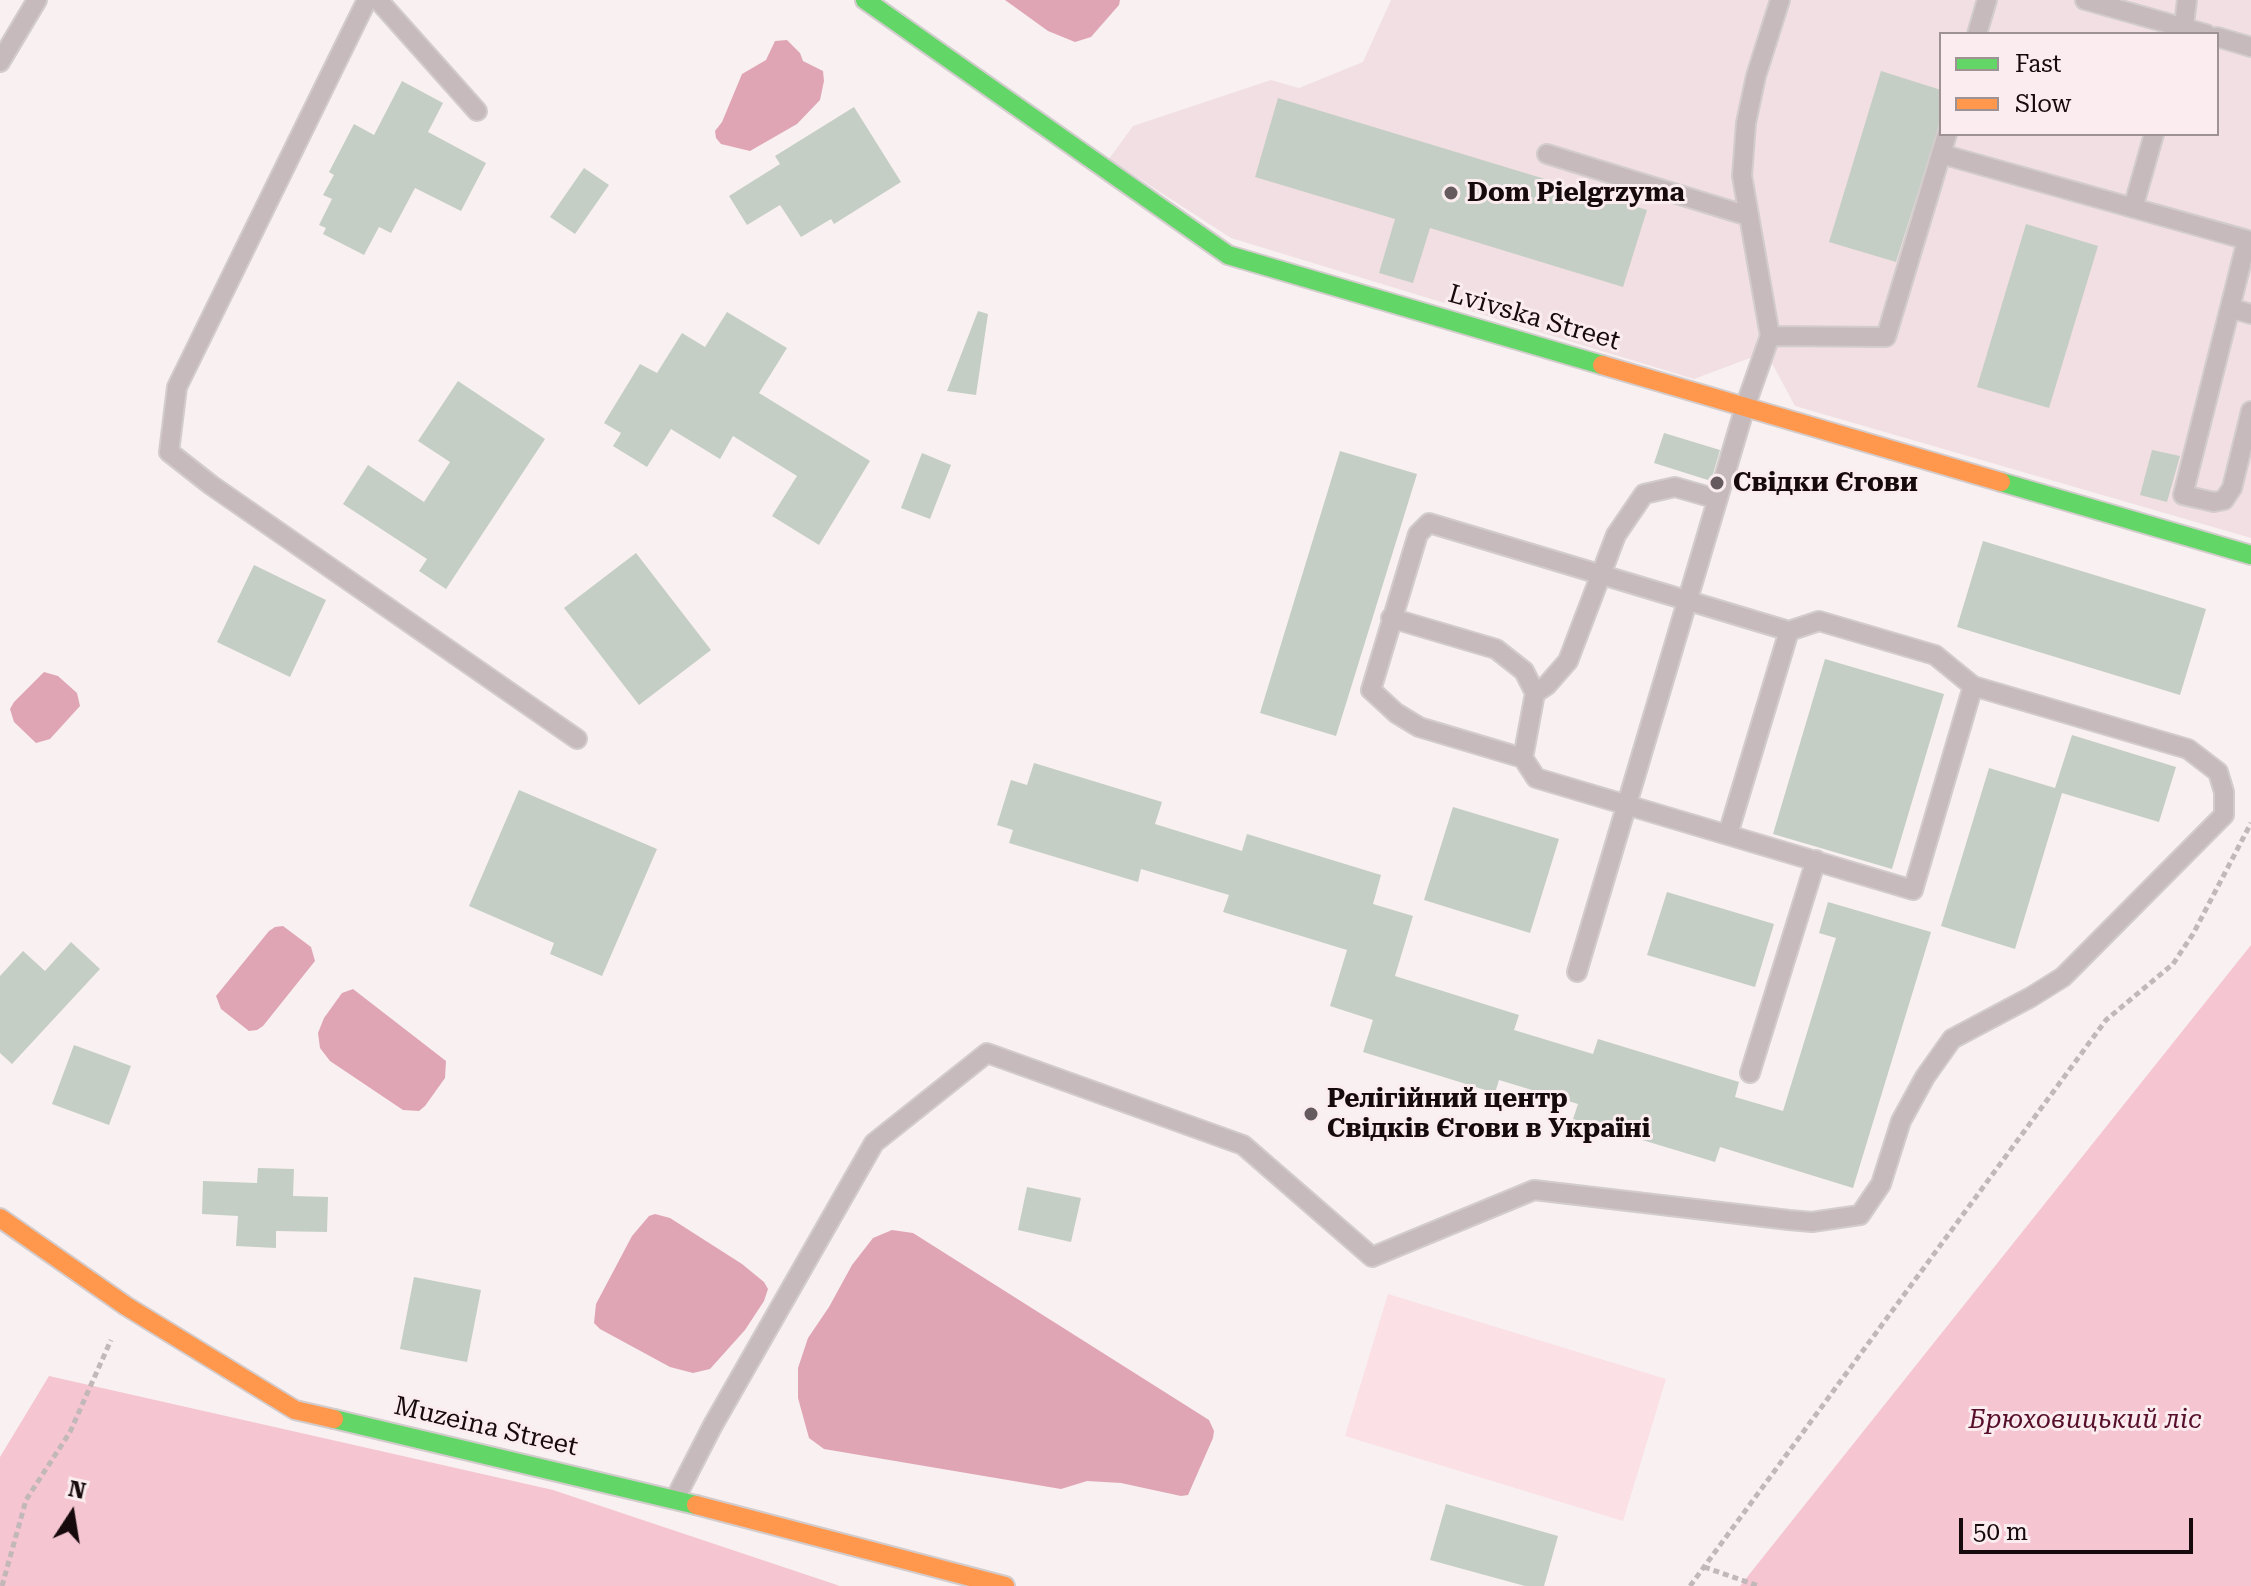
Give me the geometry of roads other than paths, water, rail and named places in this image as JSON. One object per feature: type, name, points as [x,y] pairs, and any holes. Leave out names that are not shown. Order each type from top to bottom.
[{"type":"street","name":"Lvivska Street","points":[[865,0],[1228,255],[1745,407],[2178,514],[2251,555]]},
{"type":"street","name":"Muzeina Street","points":[[0,1218],[126,1306],[295,1410],[675,1499],[1005,1586]]},
{"type":"lane","points":[[0,62],[37,0]]},
{"type":"lane","points":[[367,0],[177,387],[169,452],[211,485],[577,739]]},
{"type":"lane","points":[[378,0],[477,111]]},
{"type":"lane","points":[[1577,972],[1717,499],[1770,336],[1742,176],[1746,123],[1756,76],[1780,0]]},
{"type":"lane","points":[[1978,32],[1987,0]]},
{"type":"lane","points":[[2085,0],[2184,31],[2187,0]]},
{"type":"lane","points":[[2219,38],[2251,47]]},
{"type":"lane","points":[[1770,336],[1886,337],[1946,136]]},
{"type":"lane","points":[[2133,208],[2153,136]]},
{"type":"lane","points":[[1547,154],[1748,216]]},
{"type":"lane","points":[[1941,154],[2249,241],[2178,514]]},
{"type":"lane","points":[[2230,308],[2251,314]]},
{"type":"lane","points":[[2178,514],[2224,500],[2232,488],[2251,411]]},
{"type":"lane","points":[[1535,693],[1547,685],[1568,661],[1616,535],[1644,494],[1675,487],[1717,499]]},
{"type":"lane","points":[[675,1499],[713,1425],[874,1143],[987,1053],[1243,1145],[1372,1257],[1534,1190],[1800,1221],[1860,1215],[1881,1184],[1901,1121],[1925,1077],[1952,1039],[2063,977],[2224,815],[2224,792],[2218,772],[2188,749],[1973,686],[1935,655],[1819,621],[1789,631],[1688,598],[1429,523],[1418,534],[1371,690],[1396,713],[1419,727],[1523,758],[1536,778],[1913,890],[1973,686]]},
{"type":"lane","points":[[1391,618],[1496,649],[1524,671],[1535,693],[1523,758]]},
{"type":"lane","points":[[1728,834],[1789,631]]},
{"type":"lane","points":[[1750,1073],[1816,860]]},
{"type":"place","name":"Dom Pielgrzyma","points":[[1451,193]]},
{"type":"place","name":"Свідки Єгови","points":[[1717,483]]},
{"type":"place","name":"Релігійний центр Свідків Єгови в Україні","points":[[1311,1114]]},
{"type":"park label","name":"Брюховицький ліс","points":[[2085,1420]]}]
